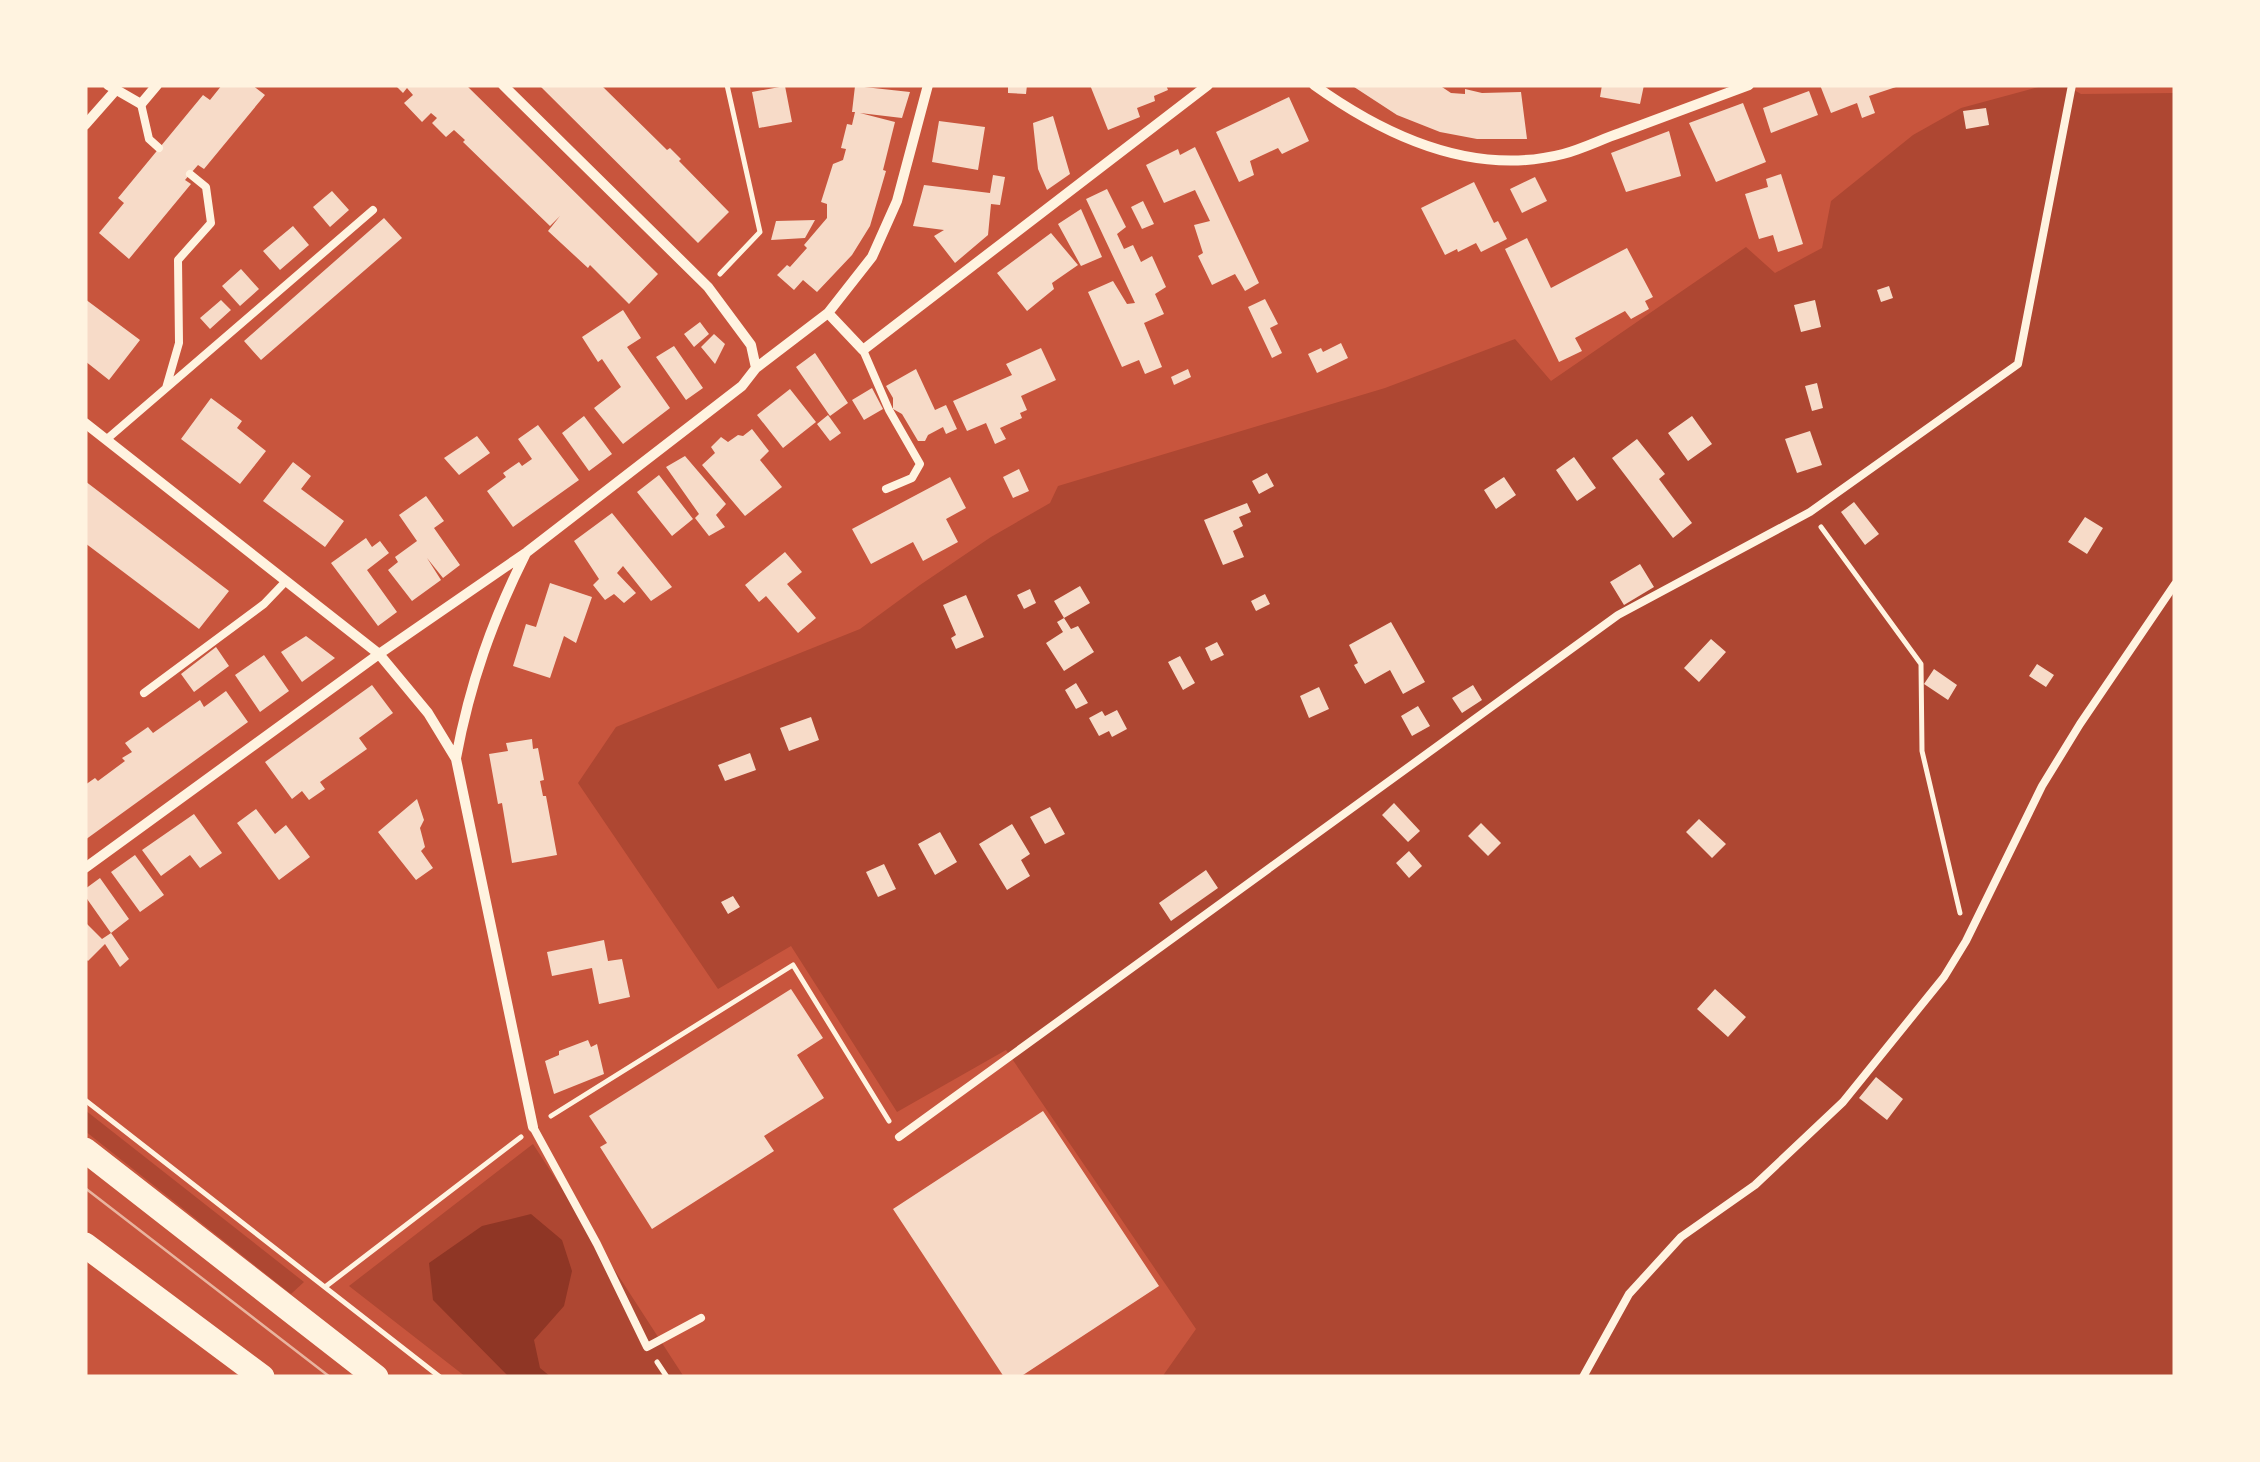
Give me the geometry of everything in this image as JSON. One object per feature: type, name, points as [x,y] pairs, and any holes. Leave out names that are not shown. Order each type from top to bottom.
[{"type":"main road","points":[[85,1150],[376,1377]]},
{"type":"main road","points":[[85,1245],[262,1377]]},
{"type":"street","points":[[85,125],[111,88],[141,104],[157,85]]},
{"type":"street","points":[[503,85],[708,288],[751,345],[756,368]]},
{"type":"street","points":[[85,868],[527,552],[742,386],[756,368],[828,313],[872,257],[890,216],[928,85]]},
{"type":"street","points":[[828,313],[863,350],[1208,85]]},
{"type":"street","points":[[1314,85],[1382,127],[1428,148],[1475,158],[1521,160],[1563,154],[1749,85]]},
{"type":"street","points":[[85,422],[380,654],[428,713],[456,760],[533,1127]]},
{"type":"street","points":[[456,760],[479,663],[500,604],[527,552]]},
{"type":"lane","points":[[899,1137],[1618,615],[1810,512],[2018,364],[2072,85]]},
{"type":"lane","points":[[141,104],[149,139],[159,148]]},
{"type":"lane","points":[[166,388],[179,343],[178,260],[212,223],[206,187],[190,174]]},
{"type":"lane","points":[[107,439],[374,210]]},
{"type":"lane","points":[[863,350],[889,410],[920,464],[912,478],[886,489]]},
{"type":"lane","points":[[144,693],[264,604],[286,581]]},
{"type":"lane","points":[[1583,1377],[1628,1294],[1680,1237],[1756,1185],[1843,1102],[1944,977],[2042,786],[2175,584]]},
{"type":"lane","points":[[533,1127],[648,1347],[701,1318]]},
{"type":"path","points":[[708,288],[760,232],[727,85]]},
{"type":"path","points":[[1810,512],[1921,664],[1922,751],[1966,940]]},
{"type":"path","points":[[325,1287],[533,1127],[793,965],[899,1137]]},
{"type":"path","points":[[85,1100],[440,1377]]},
{"type":"shaded area","points":[[2046,85],[2065,85],[2081,94],[2175,93],[2175,1377],[1162,1377],[1196,1329],[1006,1050],[897,1112],[791,946],[718,989],[578,783],[616,727],[860,629],[991,537],[1050,503],[1058,486],[1385,388],[1515,339],[1551,381],[1746,247],[1775,273],[1822,248],[1831,201],[1913,135],[1961,108]]},
{"type":"shaded area","points":[[85,1110],[304,1282],[291,1294],[85,1131]]},
{"type":"shaded area","points":[[533,1144],[684,1377],[466,1377],[349,1286]]},
{"type":"shaded area","points":[[531,1214],[562,1240],[572,1271],[564,1306],[534,1340],[540,1368],[551,1377],[509,1377],[433,1300],[429,1263],[482,1226]]},
{"type":"building","points":[[222,85],[252,85],[265,95],[204,169],[198,165],[185,180],[191,184],[129,259],[99,233],[124,203],[118,198],[203,95],[210,100]]},
{"type":"building","points":[[395,85],[466,85],[658,274],[629,304],[548,231],[560,216],[550,226],[454,130],[446,137],[432,123],[437,118],[431,113],[422,122],[404,103],[413,95],[407,88],[403,93]]},
{"type":"building","points":[[539,85],[601,85],[667,150],[670,148],[729,212],[698,243]]},
{"type":"building","points":[[1008,85],[1027,85],[1026,94],[1008,93]]},
{"type":"building","points":[[1090,85],[1166,85],[1168,90],[1137,108],[1140,117],[1108,130]]},
{"type":"building","points":[[1351,85],[1444,85],[1451,93],[1465,94],[1465,89],[1482,93],[1521,92],[1527,139],[1477,139],[1440,132],[1397,115]]},
{"type":"building","points":[[1602,85],[1644,85],[1640,104],[1600,97]]},
{"type":"building","points":[[1820,85],[1899,86],[1869,96],[1875,113],[1862,118],[1857,103],[1831,113]]},
{"type":"building","points":[[785,86],[792,122],[759,128],[752,92]]},
{"type":"building","points":[[855,86],[910,92],[902,118],[860,113],[895,122],[870,226],[852,255],[817,292],[803,280],[794,290],[777,275],[807,248],[804,245],[827,218],[827,204],[821,202],[833,164],[843,160],[846,149],[841,148],[847,124],[852,125],[855,112]]},
{"type":"building","points":[[1809,91],[1818,115],[1771,133],[1763,108]]},
{"type":"building","points":[[1289,97],[1309,141],[1282,154],[1278,148],[1250,161],[1254,175],[1239,182],[1216,132]]},
{"type":"building","points":[[1743,103],[1766,162],[1716,182],[1689,123]]},
{"type":"building","points":[[1986,108],[1989,125],[1966,129],[1963,111]]},
{"type":"building","points":[[1053,116],[1070,174],[1047,190],[1038,169],[1033,123]]},
{"type":"building","points":[[939,121],[985,127],[978,170],[932,162]]},
{"type":"building","points":[[1669,131],[1681,176],[1626,192],[1611,153]]},
{"type":"building","points":[[1195,147],[1259,283],[1245,291],[1235,274],[1212,285],[1198,256],[1203,253],[1194,225],[1210,221],[1195,190],[1164,203],[1146,165],[1178,149],[1180,155]]},
{"type":"building","points":[[1781,174],[1803,244],[1778,252],[1773,235],[1759,239],[1745,194],[1768,187],[1766,179]]},
{"type":"building","points":[[993,175],[1005,177],[1000,205],[991,204],[988,235],[955,263],[934,236],[944,230],[913,226],[924,185],[990,193]]},
{"type":"building","points":[[1535,177],[1547,201],[1522,213],[1510,189]]},
{"type":"building","points":[[1474,182],[1494,223],[1498,221],[1507,239],[1481,252],[1476,243],[1445,255],[1421,208]]},
{"type":"building","points":[[1107,189],[1126,227],[1117,234],[1124,249],[1133,245],[1141,262],[1152,256],[1166,287],[1155,294],[1164,314],[1144,323],[1162,367],[1145,374],[1139,360],[1122,367],[1088,292],[1113,281],[1127,304],[1135,303],[1086,199]]},
{"type":"building","points":[[332,191],[349,210],[330,227],[313,207]]},
{"type":"building","points":[[1143,201],[1154,224],[1142,229],[1131,207]]},
{"type":"building","points":[[1081,209],[1102,257],[1081,266],[1058,224]]},
{"type":"building","points":[[384,218],[402,238],[261,360],[244,341]]},
{"type":"building","points":[[815,220],[805,238],[771,240],[776,221]]},
{"type":"building","points":[[293,226],[309,245],[280,270],[263,251]]},
{"type":"building","points":[[1051,233],[1078,265],[1052,283],[1054,289],[1027,311],[997,273]]},
{"type":"building","points":[[1527,238],[1551,288],[1627,248],[1653,297],[1645,301],[1649,309],[1631,319],[1625,311],[1575,338],[1582,351],[1559,362],[1505,249]]},
{"type":"building","points":[[241,269],[259,289],[240,306],[222,286]]},
{"type":"building","points":[[1889,286],[1893,298],[1881,302],[1877,290]]},
{"type":"building","points":[[85,299],[140,340],[109,380],[85,361]]},
{"type":"building","points":[[1265,299],[1278,324],[1270,328],[1282,353],[1272,358],[1248,307]]},
{"type":"building","points":[[221,300],[231,310],[210,329],[200,318]]},
{"type":"building","points":[[1815,300],[1821,327],[1801,332],[1794,305]]},
{"type":"building","points":[[623,310],[641,338],[627,347],[670,408],[623,444],[594,408],[621,387],[582,337]]},
{"type":"building","points":[[700,322],[709,334],[694,347],[684,334]]},
{"type":"building","points":[[714,334],[725,344],[715,364],[701,347]]},
{"type":"building","points":[[1341,343],[1348,358],[1317,373],[1308,354]]},
{"type":"building","points":[[674,346],[703,388],[686,400],[656,357]]},
{"type":"building","points":[[1041,348],[1056,380],[1021,396],[1027,410],[1020,413],[1022,418],[1000,428],[1006,439],[995,444],[986,423],[967,431],[953,401],[1012,375],[1006,364]]},
{"type":"building","points":[[815,353],[848,403],[830,416],[796,367]]},
{"type":"building","points":[[916,369],[935,410],[946,405],[957,429],[946,434],[943,427],[925,441],[918,441],[902,414],[893,409],[893,398],[886,386]]},
{"type":"building","points":[[1188,369],[1191,377],[1174,385],[1171,377]]},
{"type":"building","points":[[1817,383],[1823,408],[1812,411],[1805,386]]},
{"type":"building","points":[[872,388],[883,409],[864,420],[852,400]]},
{"type":"building","points":[[790,389],[816,422],[783,448],[757,415]]},
{"type":"building","points":[[211,398],[242,421],[237,428],[266,451],[240,484],[181,439]]},
{"type":"building","points":[[828,415],[841,433],[830,441],[817,424]]},
{"type":"building","points":[[584,416],[612,454],[589,471],[562,433]]},
{"type":"building","points":[[1692,416],[1712,444],[1688,461],[1668,433]]},
{"type":"building","points":[[538,425],[579,480],[513,527],[487,491],[506,477],[503,473],[532,459],[518,439]]},
{"type":"building","points":[[752,429],[769,451],[760,460],[782,487],[745,516],[702,465],[715,453],[711,447],[721,437],[728,442]]},
{"type":"building","points":[[1810,431],[1822,465],[1797,473],[1785,439]]},
{"type":"building","points":[[477,436],[490,453],[459,475],[444,458]]},
{"type":"building","points":[[1637,439],[1665,474],[1659,479],[1692,523],[1673,538],[1612,458]]},
{"type":"building","points":[[685,456],[726,504],[716,515],[725,527],[709,536],[695,518],[699,514],[666,467]]},
{"type":"building","points":[[1574,457],[1596,488],[1577,501],[1556,470]]},
{"type":"building","points":[[293,462],[311,476],[301,489],[344,521],[325,547],[263,501]]},
{"type":"building","points":[[1019,469],[1029,491],[1013,498],[1003,477]]},
{"type":"building","points":[[1267,473],[1274,486],[1259,494],[1252,481]]},
{"type":"building","points":[[659,475],[693,519],[672,536],[637,492]]},
{"type":"building","points":[[950,477],[966,508],[946,519],[958,542],[923,561],[913,542],[871,564],[852,529]]},
{"type":"building","points":[[1504,477],[1516,495],[1496,509],[1484,490]]},
{"type":"building","points":[[85,481],[229,591],[199,629],[85,543]]},
{"type":"building","points":[[426,496],[444,521],[434,528],[460,565],[443,578],[427,558],[441,580],[412,601],[388,570],[398,562],[395,557],[417,541],[399,515]]},
{"type":"building","points":[[1854,502],[1879,534],[1865,545],[1841,512]]},
{"type":"building","points":[[1247,503],[1251,512],[1239,517],[1243,526],[1233,531],[1244,557],[1223,565],[1204,520]]},
{"type":"building","points":[[612,513],[672,587],[651,601],[623,566],[617,573],[636,593],[624,603],[614,594],[605,600],[593,585],[599,579],[574,541]]},
{"type":"building","points":[[2085,517],[2103,528],[2087,554],[2068,542]]},
{"type":"building","points":[[366,538],[372,547],[380,541],[389,553],[367,570],[397,612],[378,626],[331,563]]},
{"type":"building","points":[[785,552],[802,572],[787,584],[816,618],[798,633],[766,596],[759,602],[745,585]]},
{"type":"building","points":[[1640,564],[1654,587],[1624,605],[1610,582]]},
{"type":"building","points":[[550,583],[592,597],[576,643],[564,636],[550,678],[513,666],[526,624],[536,627]]},
{"type":"building","points":[[1080,586],[1090,603],[1064,618],[1054,601]]},
{"type":"building","points":[[1030,589],[1036,603],[1024,609],[1017,595]]},
{"type":"building","points":[[1265,594],[1270,604],[1256,611],[1251,601]]},
{"type":"building","points":[[966,595],[984,637],[956,649],[951,638],[956,635],[943,605]]},
{"type":"building","points":[[1064,618],[1071,629],[1078,626],[1094,652],[1064,671],[1046,643],[1063,632],[1057,622]]},
{"type":"building","points":[[1391,622],[1425,682],[1403,694],[1390,670],[1365,684],[1349,645]]},
{"type":"building","points":[[306,636],[335,658],[302,682],[281,652]]},
{"type":"building","points":[[1711,639],[1726,652],[1699,682],[1684,668]]},
{"type":"building","points":[[1217,642],[1224,655],[1211,661],[1205,648]]},
{"type":"building","points":[[216,647],[229,666],[194,692],[181,674]]},
{"type":"building","points":[[264,655],[289,691],[260,712],[235,675]]},
{"type":"building","points":[[1180,656],[1195,683],[1183,690],[1168,662]]},
{"type":"building","points":[[2037,664],[2054,675],[2046,687],[2029,676]]},
{"type":"building","points":[[1934,669],[1957,685],[1948,700],[1924,684]]},
{"type":"building","points":[[1076,683],[1088,703],[1076,709],[1065,690]]},
{"type":"building","points":[[372,685],[393,713],[359,738],[367,749],[320,782],[325,789],[309,800],[302,791],[292,799],[265,762]]},
{"type":"building","points":[[1473,685],[1482,700],[1462,713],[1452,698]]},
{"type":"building","points":[[1319,687],[1329,709],[1309,718],[1300,696]]},
{"type":"building","points":[[226,691],[248,722],[85,840],[85,785],[95,778],[98,781],[125,761],[122,758],[132,752],[125,743],[148,727],[153,733],[200,700],[204,707]]},
{"type":"building","points":[[1418,706],[1430,726],[1412,736],[1401,716]]},
{"type":"building","points":[[1117,710],[1127,729],[1112,737],[1109,731],[1099,736],[1089,718],[1102,711],[1105,716]]},
{"type":"building","points":[[811,717],[819,740],[789,751],[780,728]]},
{"type":"building","points":[[532,739],[533,749],[538,748],[544,780],[540,781],[557,855],[512,863],[489,754],[508,751],[506,743]]},
{"type":"building","points":[[750,753],[756,770],[725,781],[718,765]]},
{"type":"building","points":[[417,799],[424,820],[420,828],[425,847],[421,851],[433,868],[416,880],[378,832]]},
{"type":"building","points":[[1394,803],[1420,831],[1408,842],[1382,815]]},
{"type":"building","points":[[1050,807],[1065,834],[1045,844],[1030,817]]},
{"type":"building","points":[[256,809],[275,834],[286,825],[310,857],[279,880],[237,823]]},
{"type":"building","points":[[194,814],[222,853],[200,868],[190,855],[161,876],[142,850]]},
{"type":"building","points":[[1699,819],[1726,844],[1712,858],[1686,832]]},
{"type":"building","points":[[1481,823],[1501,843],[1488,856],[1468,836]]},
{"type":"building","points":[[1012,824],[1030,854],[1021,860],[1030,876],[1007,890],[979,844]]},
{"type":"building","points":[[940,832],[957,862],[935,875],[918,844]]},
{"type":"building","points":[[1409,851],[1422,866],[1409,878],[1396,863]]},
{"type":"building","points":[[135,855],[164,895],[140,912],[111,872]]},
{"type":"building","points":[[884,864],[896,889],[878,897],[866,872]]},
{"type":"building","points":[[1206,870],[1218,888],[1171,921],[1159,903]]},
{"type":"building","points":[[100,878],[129,919],[111,933],[85,896],[85,889]]},
{"type":"building","points":[[733,896],[740,907],[728,914],[721,902]]},
{"type":"building","points":[[85,922],[102,939],[111,933],[129,959],[120,967],[105,944],[88,961]]},
{"type":"building","points":[[604,940],[608,961],[622,959],[630,997],[599,1004],[592,968],[552,976],[547,952]]},
{"type":"building","points":[[791,989],[823,1038],[797,1055],[824,1098],[764,1136],[774,1151],[652,1229],[600,1147],[607,1143],[589,1116]]},
{"type":"building","points":[[1715,989],[1746,1017],[1728,1037],[1697,1009]]},
{"type":"building","points":[[588,1040],[591,1047],[597,1044],[604,1074],[554,1094],[545,1061]]},
{"type":"building","points":[[1876,1077],[1903,1099],[1887,1120],[1859,1098]]},
{"type":"building","points":[[1043,1111],[1159,1286],[1020,1377],[1004,1377],[893,1209]]},
{"type":"tram line","points":[[85,1188],[330,1377]]}]
